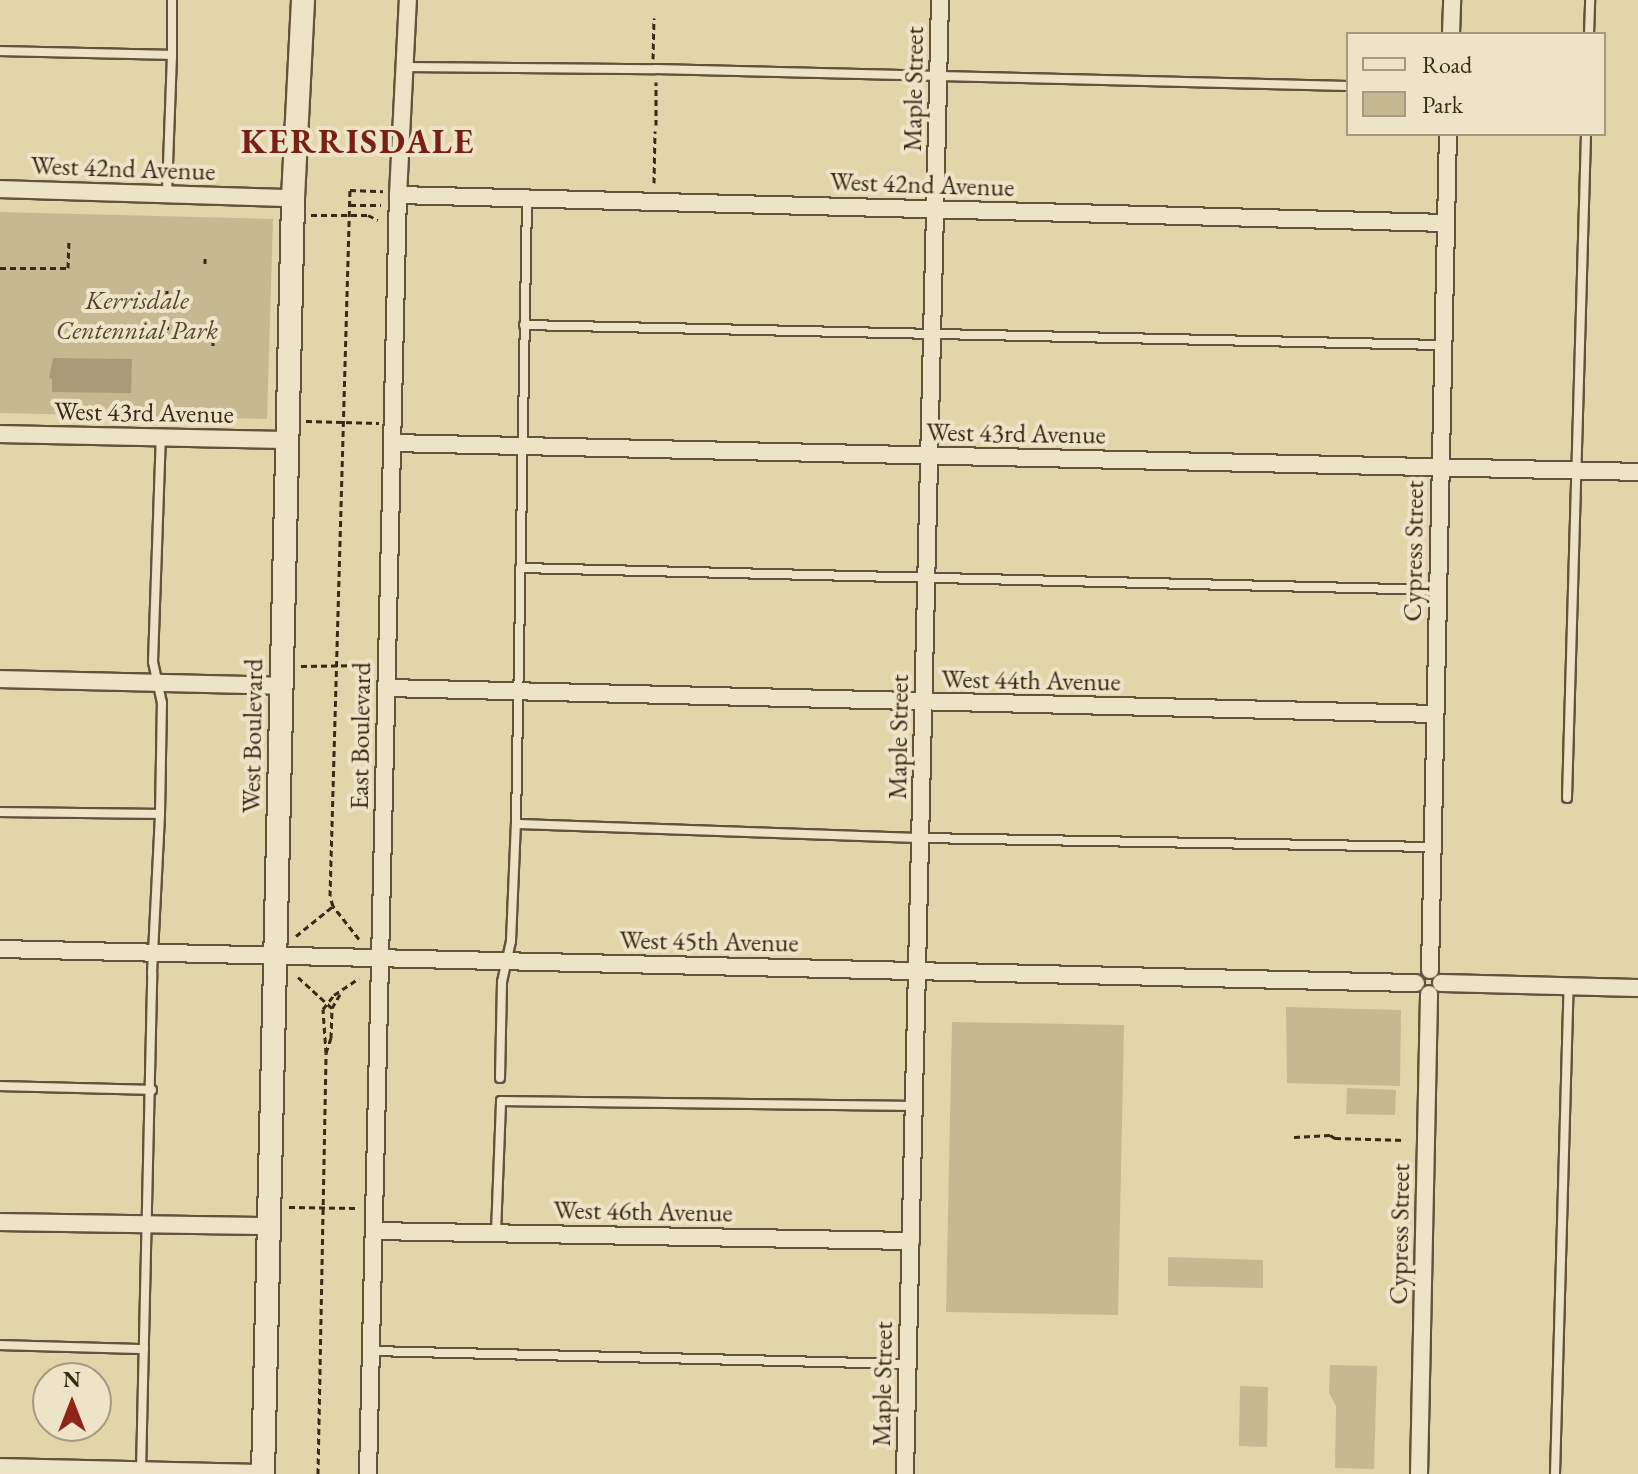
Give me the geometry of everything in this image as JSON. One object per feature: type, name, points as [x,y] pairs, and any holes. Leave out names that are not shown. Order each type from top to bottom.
[{"type":"street","name":"West Boulevard","points":[[263,1473],[288,440],[303,0]]},
{"type":"street","name":"East Boulevard","points":[[368,1474],[398,195],[402,67],[408,0]]},
{"type":"street","name":"Maple Street","points":[[905,1474],[940,0]]},
{"type":"street","points":[[1451,32],[1452,0]]},
{"type":"street","name":"Cypress Street","points":[[1419,1474],[1433,982],[1430,847],[1448,136]]},
{"type":"street","name":"West 42nd Avenue","points":[[0,189],[167,194],[298,207]]},
{"type":"street","name":"West 42nd Avenue","points":[[398,195],[1445,223]]},
{"type":"street","name":"West 43rd Avenue","points":[[0,434],[288,440]]},
{"type":"street","name":"West 43rd Avenue","points":[[392,443],[1638,472]]},
{"type":"street","points":[[0,679],[282,686]]},
{"type":"street","name":"West 44th Avenue","points":[[387,688],[1434,714]]},
{"type":"street","name":"West 45th Avenue","points":[[0,949],[1416,983],[1422,992],[1433,982]]},
{"type":"street","points":[[1433,982],[1638,988]]},
{"type":"street","points":[[0,1222],[269,1226]]},
{"type":"street","name":"West 46th Avenue","points":[[374,1231],[911,1241]]},
{"type":"street","points":[[0,1467],[263,1473]]},
{"type":"lane","points":[[167,194],[172,0]]},
{"type":"lane","points":[[1589,32],[1590,0]]},
{"type":"lane","points":[[0,51],[172,55]]},
{"type":"lane","points":[[402,67],[1346,86]]},
{"type":"lane","points":[[1567,798],[1586,136]]},
{"type":"lane","points":[[500,1078],[516,824],[527,199]]},
{"type":"lane","points":[[524,325],[1443,345]]},
{"type":"lane","points":[[141,1472],[160,814],[162,703],[153,662],[161,438]]},
{"type":"lane","points":[[520,568],[1438,590]]},
{"type":"lane","points":[[0,812],[160,814]]},
{"type":"lane","points":[[516,824],[921,838],[1430,847]]},
{"type":"lane","points":[[1555,1474],[1569,986]]},
{"type":"lane","points":[[0,1086],[152,1090]]},
{"type":"lane","points":[[496,1234],[501,1101],[914,1106]]},
{"type":"lane","points":[[0,1345],[144,1349]]},
{"type":"lane","points":[[372,1351],[908,1364]]},
{"type":"path","points":[[653,59],[654,18]]},
{"type":"path","points":[[656,78],[656,125]]},
{"type":"path","points":[[654,183],[655,131]]},
{"type":"path","points":[[359,939],[333,906],[330,896],[350,190],[381,190],[398,195]]},
{"type":"path","points":[[350,205],[380,206],[398,195]]},
{"type":"path","points":[[298,207],[378,220]]},
{"type":"path","points":[[0,268],[68,268],[69,242]]},
{"type":"path","points":[[205,258],[205,265]]},
{"type":"path","points":[[167,288],[167,297]]},
{"type":"path","points":[[210,340],[213,346]]},
{"type":"path","points":[[306,421],[379,423]]},
{"type":"path","points":[[298,665],[374,665]]},
{"type":"path","points":[[295,937],[333,906]]},
{"type":"path","points":[[352,984],[353,971]]},
{"type":"path","points":[[298,977],[332,1008]]},
{"type":"path","points":[[326,1003],[359,978]]},
{"type":"path","points":[[326,1053],[331,1038],[332,1008],[340,994]]},
{"type":"path","points":[[318,1474],[326,1053],[323,1038],[326,1003]]},
{"type":"path","points":[[1294,1137],[1330,1135],[1335,1138],[1405,1140]]},
{"type":"path","points":[[285,1207],[358,1208]]},
{"type":"green space","name":"Kerrisdale Centennial Park","points":[[0,212],[273,219],[267,419],[0,413]]},
{"type":"green space","points":[[1286,1007],[1401,1010],[1400,1086],[1287,1083]]},
{"type":"green space","points":[[952,1022],[1124,1025],[1118,1315],[946,1312]]},
{"type":"green space","points":[[1347,1088],[1396,1090],[1395,1115],[1346,1114]]},
{"type":"green space","points":[[1168,1257],[1263,1260],[1263,1288],[1168,1286]]},
{"type":"green space","points":[[1330,1365],[1377,1366],[1374,1469],[1335,1468],[1336,1406],[1329,1393]]},
{"type":"green space","points":[[1240,1386],[1268,1387],[1267,1447],[1239,1446]]},
{"type":"shaded area","points":[[53,358],[132,359],[131,393],[52,392],[52,379],[49,378]]},
{"type":"district","name":"KERRISDALE","points":[[358,142]]}]
